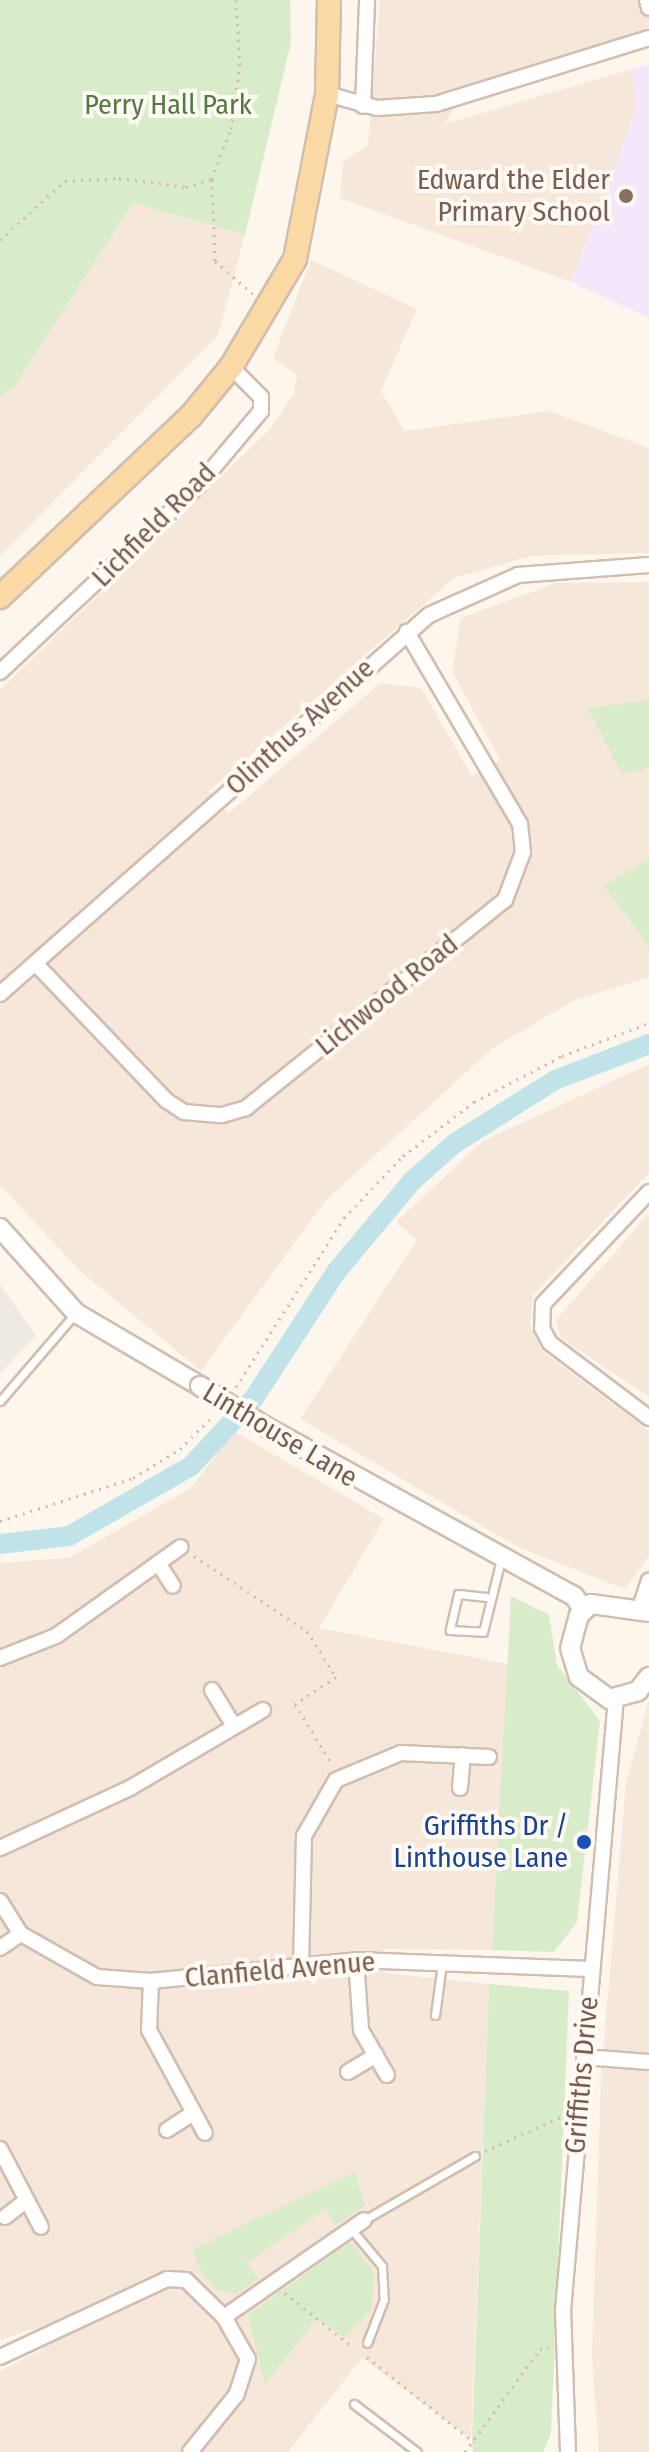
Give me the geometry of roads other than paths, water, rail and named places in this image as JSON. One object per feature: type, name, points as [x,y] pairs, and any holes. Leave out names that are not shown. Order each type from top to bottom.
[{"type":"main road","name":"Lichfield Road","points":[[0,597],[190,417],[231,367],[295,259],[327,94],[329,0]]},
{"type":"street","points":[[363,106],[367,0]]},
{"type":"street","points":[[647,0],[649,8]]},
{"type":"street","points":[[327,94],[363,106],[473,96],[649,38]]},
{"type":"street","name":"Lichfield Road","points":[[0,672],[198,486],[261,411],[261,397],[231,367]]},
{"type":"street","name":"Olinthus Avenue","points":[[0,994],[407,632],[459,598],[518,575],[649,565]]},
{"type":"street","name":"Lichwood Road","points":[[35,963],[167,1101],[184,1112],[222,1115],[246,1108],[505,900],[523,852],[520,824],[407,632]]},
{"type":"street","points":[[649,1192],[543,1304],[542,1328],[550,1343],[649,1418]]},
{"type":"street","name":"Linthouse Lane","points":[[0,1228],[76,1313],[268,1428],[501,1559],[574,1596],[583,1609]]},
{"type":"street","points":[[0,1658],[56,1636],[181,1547]]},
{"type":"street","points":[[158,1563],[173,1586]]},
{"type":"street","points":[[649,1581],[644,1612],[583,1609],[572,1665],[599,1695],[616,1698],[638,1691],[649,1677]]},
{"type":"street","points":[[212,1690],[234,1726]]},
{"type":"street","name":"Griffiths Drive","points":[[568,2452],[563,2347],[578,2109],[616,1698]]},
{"type":"street","points":[[0,1848],[130,1788],[263,1710]]},
{"type":"street","points":[[301,1967],[304,1836],[340,1777],[401,1753],[489,1757]]},
{"type":"street","points":[[460,1788],[463,1755]]},
{"type":"street","name":"Clanfield Avenue","points":[[0,1901],[21,1934],[97,1977],[151,1981],[356,1960],[590,1969]]},
{"type":"street","points":[[0,1948],[21,1934]]},
{"type":"street","points":[[356,1960],[361,2030],[387,2075]]},
{"type":"street","points":[[151,1981],[149,2030],[190,2115],[205,2133]]},
{"type":"street","points":[[348,2072],[376,2055]]},
{"type":"street","points":[[584,2057],[649,2062]]},
{"type":"street","points":[[167,2130],[190,2115]]},
{"type":"street","points":[[0,2149],[24,2202],[41,2227]]},
{"type":"street","points":[[5,2217],[24,2202]]},
{"type":"street","points":[[224,2317],[358,2224]]},
{"type":"street","points":[[0,2357],[167,2279],[196,2285],[224,2317],[248,2359],[246,2373],[190,2452]]},
{"type":"lane","points":[[0,1401],[76,1313]]},
{"type":"lane","points":[[486,1597],[458,1594],[450,1630],[483,1632],[486,1597],[501,1559]]},
{"type":"lane","points":[[435,2015],[442,1963]]},
{"type":"lane","points":[[367,2343],[384,2299],[382,2266],[358,2224],[475,2156]]},
{"type":"lane","points":[[354,2404],[417,2452]]},
{"type":"waterway","points":[[0,1544],[69,1536],[191,1466],[254,1398],[336,1272],[412,1181],[455,1143],[555,1080],[649,1044]]},
{"type":"place","name":"Edward the Elder Primary School","points":[[626,196]]},
{"type":"place","name":"Griffiths Dr / Linthouse Lane","points":[[584,1842]]},
{"type":"park label","name":"Perry Hall Park","points":[[168,105]]}]
